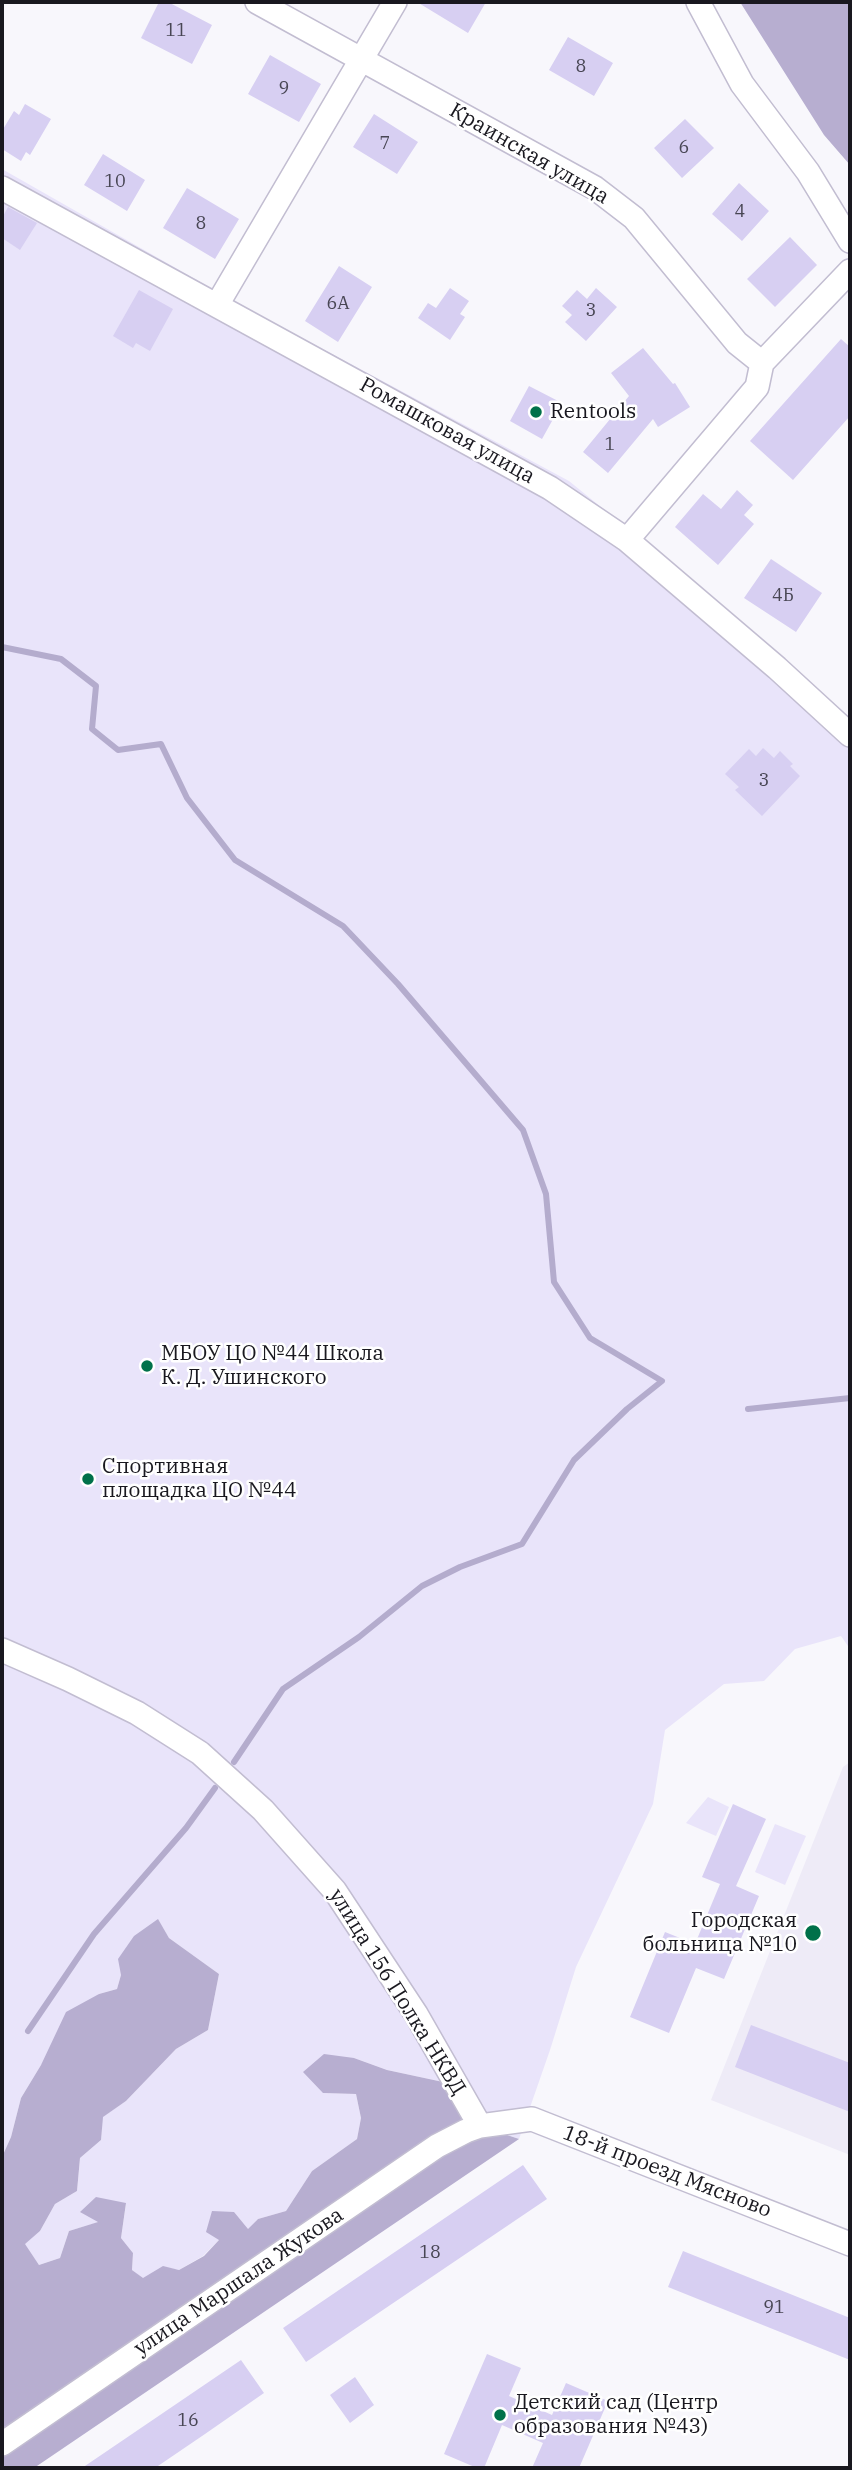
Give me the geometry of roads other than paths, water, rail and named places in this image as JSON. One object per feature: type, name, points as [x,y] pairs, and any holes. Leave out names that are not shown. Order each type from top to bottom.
[{"type":"street","name":"Краинская улица","points":[[257,2],[595,188],[634,218],[737,343],[762,363]]},
{"type":"street","points":[[217,305],[395,2]]},
{"type":"street","points":[[698,2],[742,84],[808,172],[850,241]]},
{"type":"street","name":"Ромашковая улица","points":[[2,188],[550,488],[627,540],[777,668],[850,735]]},
{"type":"street","points":[[627,540],[757,387],[762,363],[850,271]]},
{"type":"street","name":"улица 156 Полка НКВД","points":[[2,1650],[137,1713],[200,1753],[263,1810],[335,1891],[416,2014],[480,2126]]},
{"type":"street","name":"18-й проезд Мясново","points":[[480,2126],[532,2119],[850,2244]]},
{"type":"street","name":"улица Маршала Жукова","points":[[2,2444],[437,2146],[480,2126]]},
{"type":"waterway","points":[[2,647],[61,659],[96,686],[92,729],[118,750],[161,744],[187,798],[235,860],[343,926],[398,984],[523,1130],[546,1194],[554,1282],[590,1338],[662,1381],[627,1409],[574,1460],[522,1544],[460,1567],[422,1586],[359,1637],[283,1689],[234,1762]]},
{"type":"waterway","points":[[748,1409],[850,1398]]},
{"type":"waterway","points":[[28,2031],[94,1934],[186,1828],[215,1788]]},
{"type":"place","name":"Rentools","points":[[536,412]]},
{"type":"place","name":"МБОУ ЦО №44 Школа К. Д. Ушинского","points":[[147,1366]]},
{"type":"place","name":"Спортивная площадка ЦО №44","points":[[88,1479]]},
{"type":"place","name":"Городская больница №10","points":[[813,1933]]},
{"type":"place","name":"Детский сад (Центр образования №43)","points":[[500,2415]]}]
